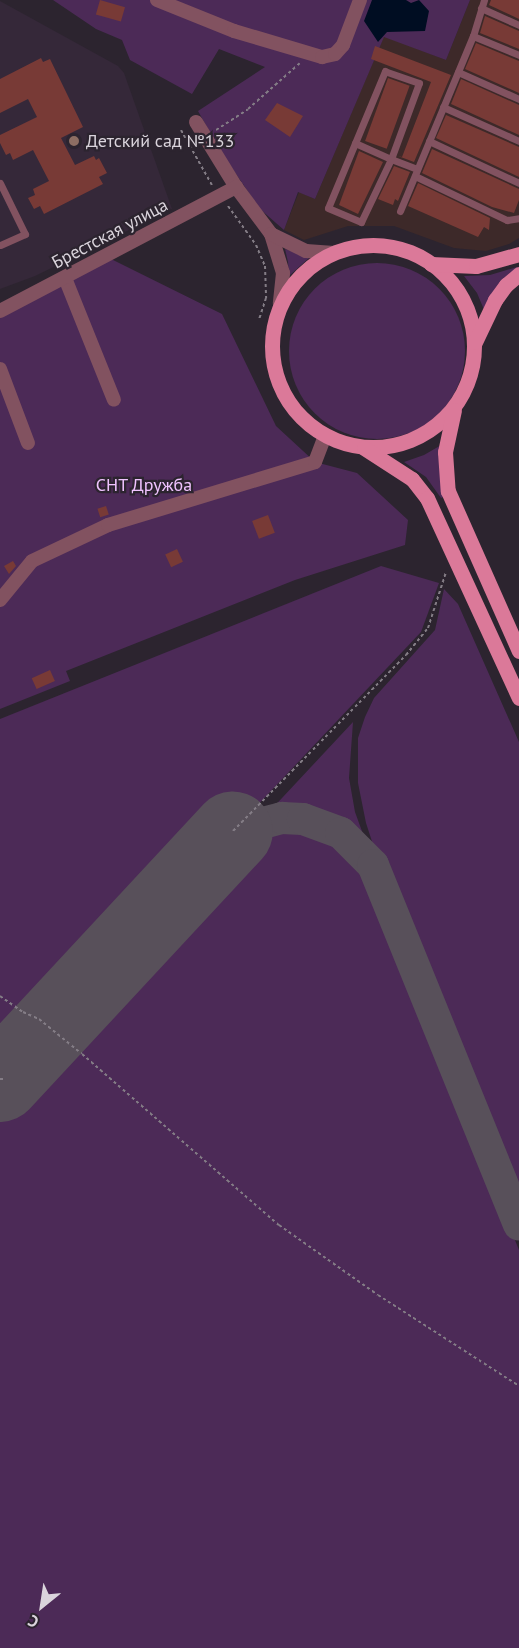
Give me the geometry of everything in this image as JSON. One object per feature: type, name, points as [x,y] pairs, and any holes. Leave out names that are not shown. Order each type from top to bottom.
[{"type":"main road","points":[[519,651],[448,491],[445,452],[449,423],[471,370],[474,345],[471,320],[461,296],[446,276],[431,264],[409,252],[384,246],[358,246],[334,253],[302,273],[280,304],[272,341],[277,379],[296,412],[325,436],[362,447],[381,456],[412,479],[427,498],[519,698]]},
{"type":"main road","points":[[431,264],[477,266],[519,254]]},
{"type":"main road","points":[[474,345],[495,300],[506,285],[519,274]]},
{"type":"main road","points":[[362,447],[393,446],[417,437],[439,424],[456,405]]},
{"type":"street","points":[[157,0],[234,30],[309,55],[322,57],[335,54],[343,45],[360,0]]},
{"type":"street","points":[[196,122],[237,188],[271,234],[283,273],[280,304]]},
{"type":"street","name":"Брестская улица","points":[[0,310],[237,188]]},
{"type":"street","points":[[271,234],[306,251],[334,253]]},
{"type":"street","points":[[65,278],[114,399]]},
{"type":"street","points":[[0,369],[28,443]]},
{"type":"street","points":[[0,600],[32,561],[108,525],[315,462],[325,436]]},
{"type":"lane","points":[[400,212],[473,36],[484,0]]},
{"type":"lane","points":[[481,8],[519,25]]},
{"type":"lane","points":[[473,36],[519,56]]},
{"type":"lane","points":[[385,70],[419,83],[391,159],[361,222],[328,208],[355,143],[385,70]]},
{"type":"lane","points":[[458,72],[519,99]]},
{"type":"lane","points":[[443,107],[519,141]]},
{"type":"lane","points":[[429,141],[519,183]]},
{"type":"lane","points":[[355,143],[391,159],[507,220],[519,218]]},
{"type":"lane","points":[[0,183],[25,234],[0,245]]},
{"type":"path","points":[[205,137],[248,109],[309,55]]},
{"type":"path","points":[[181,130],[220,196],[256,245],[265,266],[266,298],[259,320]]},
{"type":"path","points":[[233,831],[421,637],[428,628],[448,563]]},
{"type":"path","points":[[0,996],[23,1012],[39,1019],[82,1054],[279,1225],[378,1295],[519,1386]]},
{"type":"shaded area","points":[[470,0],[519,0],[519,238],[509,244],[486,251],[454,248],[394,226],[348,226],[304,240],[284,230],[299,192],[315,199],[384,36],[446,60]]},
{"type":"shaded area","name":"Детский сад №133","points":[[0,1],[118,66],[124,73],[172,209],[35,276],[0,289]]},
{"type":"green space","points":[[53,0],[470,0],[446,60],[384,37],[315,199],[298,192],[284,230],[260,209],[221,152],[198,111],[265,67],[219,49],[192,94],[130,60],[122,40],[96,29]]},
{"type":"green space","points":[[285,249],[310,257],[289,276],[288,262]]},
{"type":"green space","name":"СНТ Дружба","points":[[107,257],[222,314],[276,426],[315,462],[357,473],[408,520],[405,545],[295,580],[66,671],[70,681],[0,709],[0,306]]},
{"type":"green space","points":[[377,263],[411,270],[426,278],[439,289],[450,302],[458,317],[465,351],[458,385],[450,400],[439,413],[426,424],[411,432],[377,439],[343,432],[328,424],[315,413],[304,400],[296,385],[289,351],[296,317],[304,302],[315,289],[328,278],[343,270]]},
{"type":"green space","points":[[517,267],[519,271],[485,312],[477,293],[464,276],[490,275]]},
{"type":"green space","points":[[443,444],[446,496],[441,498],[426,477],[404,462],[424,455]]},
{"type":"green space","points":[[381,566],[439,583],[421,632],[0,1078],[0,719]]},
{"type":"green space","points":[[444,589],[458,604],[519,742],[519,1191],[380,866],[366,823],[358,783],[358,738],[365,717],[374,698],[435,630]]},
{"type":"green space","points":[[353,722],[349,778],[355,812],[367,845],[346,827],[323,815],[297,809],[268,813]]},
{"type":"green space","points":[[289,822],[309,824],[328,831],[345,841],[358,855],[519,1250],[519,1648],[0,1648],[0,1100],[233,850],[267,825]]},
{"type":"water","points":[[372,0],[406,0],[411,3],[419,0],[429,11],[425,31],[387,32],[378,42],[364,21]]},
{"type":"building","points":[[100,0],[125,7],[121,22],[96,14]]},
{"type":"building","points":[[491,0],[519,0],[519,19],[489,5]]},
{"type":"building","points":[[485,16],[519,31],[519,49],[480,33]]},
{"type":"building","points":[[476,43],[519,61],[519,93],[465,69]]},
{"type":"building","points":[[375,46],[451,75],[414,162],[398,156],[402,157],[431,82],[371,59]]},
{"type":"building","points":[[41,58],[43,62],[50,59],[83,127],[61,138],[75,165],[94,156],[96,160],[99,158],[107,173],[99,177],[103,184],[44,214],[40,206],[34,209],[28,198],[35,195],[33,189],[49,181],[33,150],[13,160],[10,153],[6,155],[0,143],[0,135],[37,117],[28,99],[0,113],[0,79]]},
{"type":"building","points":[[388,78],[410,86],[387,149],[365,141]]},
{"type":"building","points":[[461,79],[519,105],[519,135],[451,104]]},
{"type":"building","points":[[277,103],[303,116],[290,137],[265,120]]},
{"type":"building","points":[[446,115],[519,147],[519,177],[436,138]]},
{"type":"building","points":[[432,149],[519,189],[519,200],[514,213],[492,207],[422,173]]},
{"type":"building","points":[[359,151],[383,162],[358,214],[339,205]]},
{"type":"building","points":[[394,166],[410,172],[398,201],[395,199],[393,205],[378,199]]},
{"type":"building","points":[[418,183],[490,218],[489,230],[484,227],[478,237],[408,206]]},
{"type":"building","points":[[106,506],[109,515],[100,517],[97,509]]},
{"type":"building","points":[[268,515],[275,533],[259,539],[252,521]]},
{"type":"building","points":[[177,549],[183,562],[171,567],[165,554]]},
{"type":"building","points":[[13,561],[16,566],[9,574],[4,566]]},
{"type":"building","points":[[50,670],[55,681],[37,689],[32,678]]},
{"type":"taxiway","points":[[233,831],[282,818],[303,819],[341,833],[373,865],[519,1225]]},
{"type":"runway","points":[[0,1082],[233,831]]},
{"type":"place","name":"Детский сад №133","points":[[74,141]]}]
